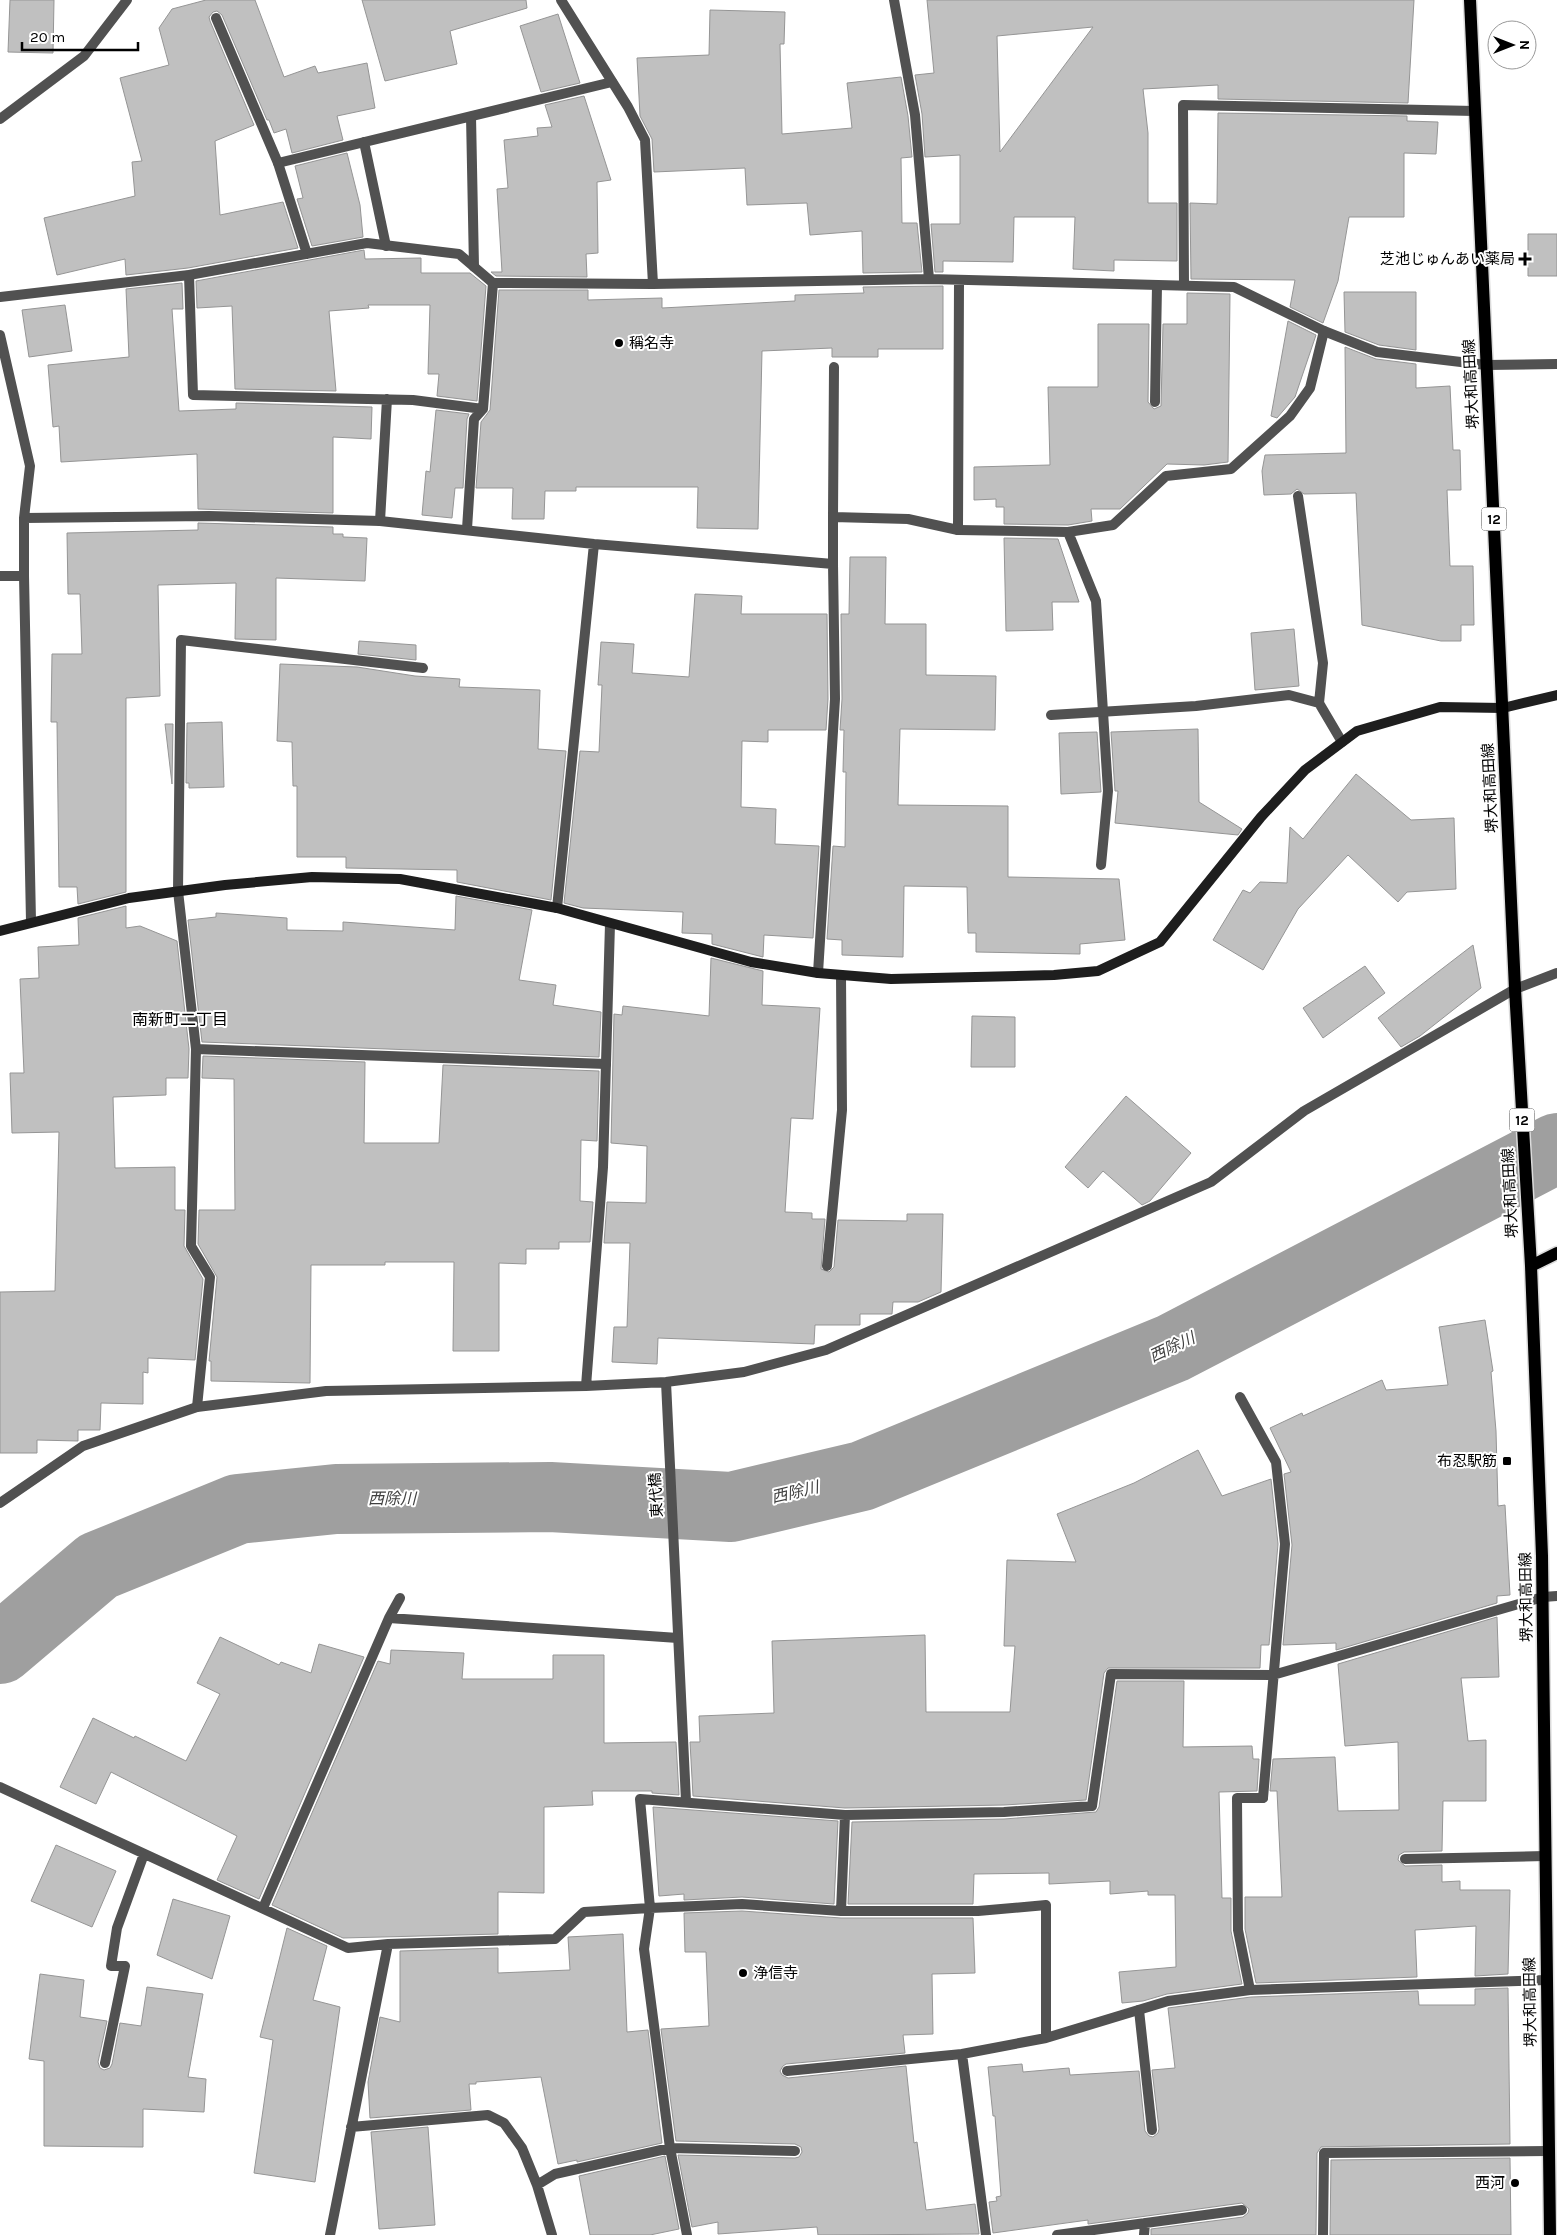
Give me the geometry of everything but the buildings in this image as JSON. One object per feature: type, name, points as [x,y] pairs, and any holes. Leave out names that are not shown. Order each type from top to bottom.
[{"type":"main road","name":"堺大和高田線","points":[[1470,0],[1515,989],[1531,1266],[1543,1597],[1550,2235]]},
{"type":"main road","points":[[1531,1266],[1557,1253]]},
{"type":"street","points":[[0,117],[84,56],[127,0]]},
{"type":"street","points":[[561,0],[612,82],[645,140],[654,284]]},
{"type":"street","points":[[894,0],[915,115],[929,279]]},
{"type":"street","points":[[216,18],[278,163],[307,254]]},
{"type":"street","points":[[278,163],[612,82]]},
{"type":"street","points":[[1184,286],[1183,105],[1475,111]]},
{"type":"street","points":[[471,116],[474,267]]},
{"type":"street","points":[[364,142],[386,246]]},
{"type":"street","points":[[0,297],[190,275],[368,243],[459,254],[493,283],[654,284],[929,279],[1234,287],[1324,331],[1377,352],[1486,365],[1557,364]]},
{"type":"street","points":[[190,275],[193,395],[413,400],[483,409]]},
{"type":"street","points":[[958,530],[959,281]]},
{"type":"street","points":[[467,529],[474,419],[483,409],[493,283]]},
{"type":"street","points":[[1156,402],[1157,285]]},
{"type":"street","points":[[834,517],[908,519],[958,530],[1068,532],[1113,525],[1166,476],[1231,469],[1290,416],[1310,388],[1324,331]]},
{"type":"street","points":[[0,335],[30,466],[24,518],[24,576],[31,921]]},
{"type":"street","points":[[818,973],[835,699],[834,367]]},
{"type":"street","points":[[380,522],[387,399]]},
{"type":"street","points":[[1298,496],[1323,663],[1319,703],[1342,742]]},
{"type":"street","points":[[24,518],[209,516],[380,522],[467,529],[594,544],[834,564]]},
{"type":"street","points":[[1068,532],[1096,601],[1108,791],[1101,865]]},
{"type":"street","points":[[557,908],[594,544]]},
{"type":"street","points":[[0,576],[24,576]]},
{"type":"street","points":[[197,1407],[210,1277],[191,1246],[196,1049],[178,892],[181,640],[423,668]]},
{"type":"street","points":[[1051,715],[1196,706],[1289,695],[1319,703]]},
{"type":"street","points":[[0,931],[31,921],[129,898],[312,876],[400,879],[557,908],[751,962],[818,973],[891,979],[1063,974],[1098,971],[1160,942],[1262,817],[1304,770],[1357,731],[1440,707],[1503,708],[1557,695]]},
{"type":"street","points":[[586,1386],[603,1167],[610,924]]},
{"type":"street","points":[[0,1503],[83,1446],[197,1407],[326,1391],[666,1383],[744,1372],[826,1350],[1211,1182],[1304,1111],[1515,989],[1557,973]]},
{"type":"street","points":[[827,1266],[842,1110],[840,975]]},
{"type":"street","points":[[196,1049],[606,1064]]},
{"type":"street","name":"東代橋","points":[[666,1383],[686,1801]]},
{"type":"street","points":[[1240,1397],[1276,1462],[1285,1544],[1263,1798],[1237,1798],[1238,1930],[1250,1990]]},
{"type":"street","points":[[687,2235],[670,2148],[644,1949],[650,1908],[640,1799],[686,1801],[845,1815],[1004,1812],[1092,1806],[1111,1674],[1273,1675],[1543,1597],[1557,1596]]},
{"type":"street","points":[[263,1908],[389,1618],[400,1598]]},
{"type":"street","points":[[389,1618],[678,1638]]},
{"type":"street","points":[[0,1787],[348,1948],[388,1944],[554,1939],[584,1912],[742,1904],[841,1910],[978,1910],[1046,1905],[1046,2038]]},
{"type":"street","points":[[841,1910],[845,1815]]},
{"type":"street","points":[[105,2063],[124,1966],[111,1966],[118,1928],[144,1854]]},
{"type":"street","points":[[1406,1859],[1545,1856]]},
{"type":"street","points":[[330,2235],[388,1944]]},
{"type":"street","points":[[786,2070],[962,2054],[1046,2038],[1168,2002],[1250,1990],[1546,1980]]},
{"type":"street","points":[[1139,2010],[1152,2130]]},
{"type":"street","points":[[962,2054],[986,2235]]},
{"type":"street","points":[[351,2128],[488,2115],[504,2123],[522,2148],[552,2235]]},
{"type":"street","points":[[536,2185],[554,2174],[670,2148],[795,2151]]},
{"type":"street","points":[[1323,2235],[1324,2153],[1548,2151]]},
{"type":"street","points":[[1057,2235],[1242,2210]]},
{"type":"street","points":[[1144,2223],[1144,2235]]},
{"type":"waterway","name":"西除川","points":[[0,1649],[98,1566],[238,1509],[336,1499],[550,1497],[731,1507],[862,1476],[1173,1348],[1557,1148]]},
{"type":"place","name":"芝池じゅんあい薬局","points":[[1525,259]]},
{"type":"place","name":"稱名寺","points":[[619,343]]},
{"type":"place","name":"布忍駅筋","points":[[1507,1461]]},
{"type":"place","name":"浄信寺","points":[[743,1973]]},
{"type":"place","name":"西河","points":[[1515,2183]]},
{"type":"district","name":"南新町二丁目","points":[[180,1019]]}]
